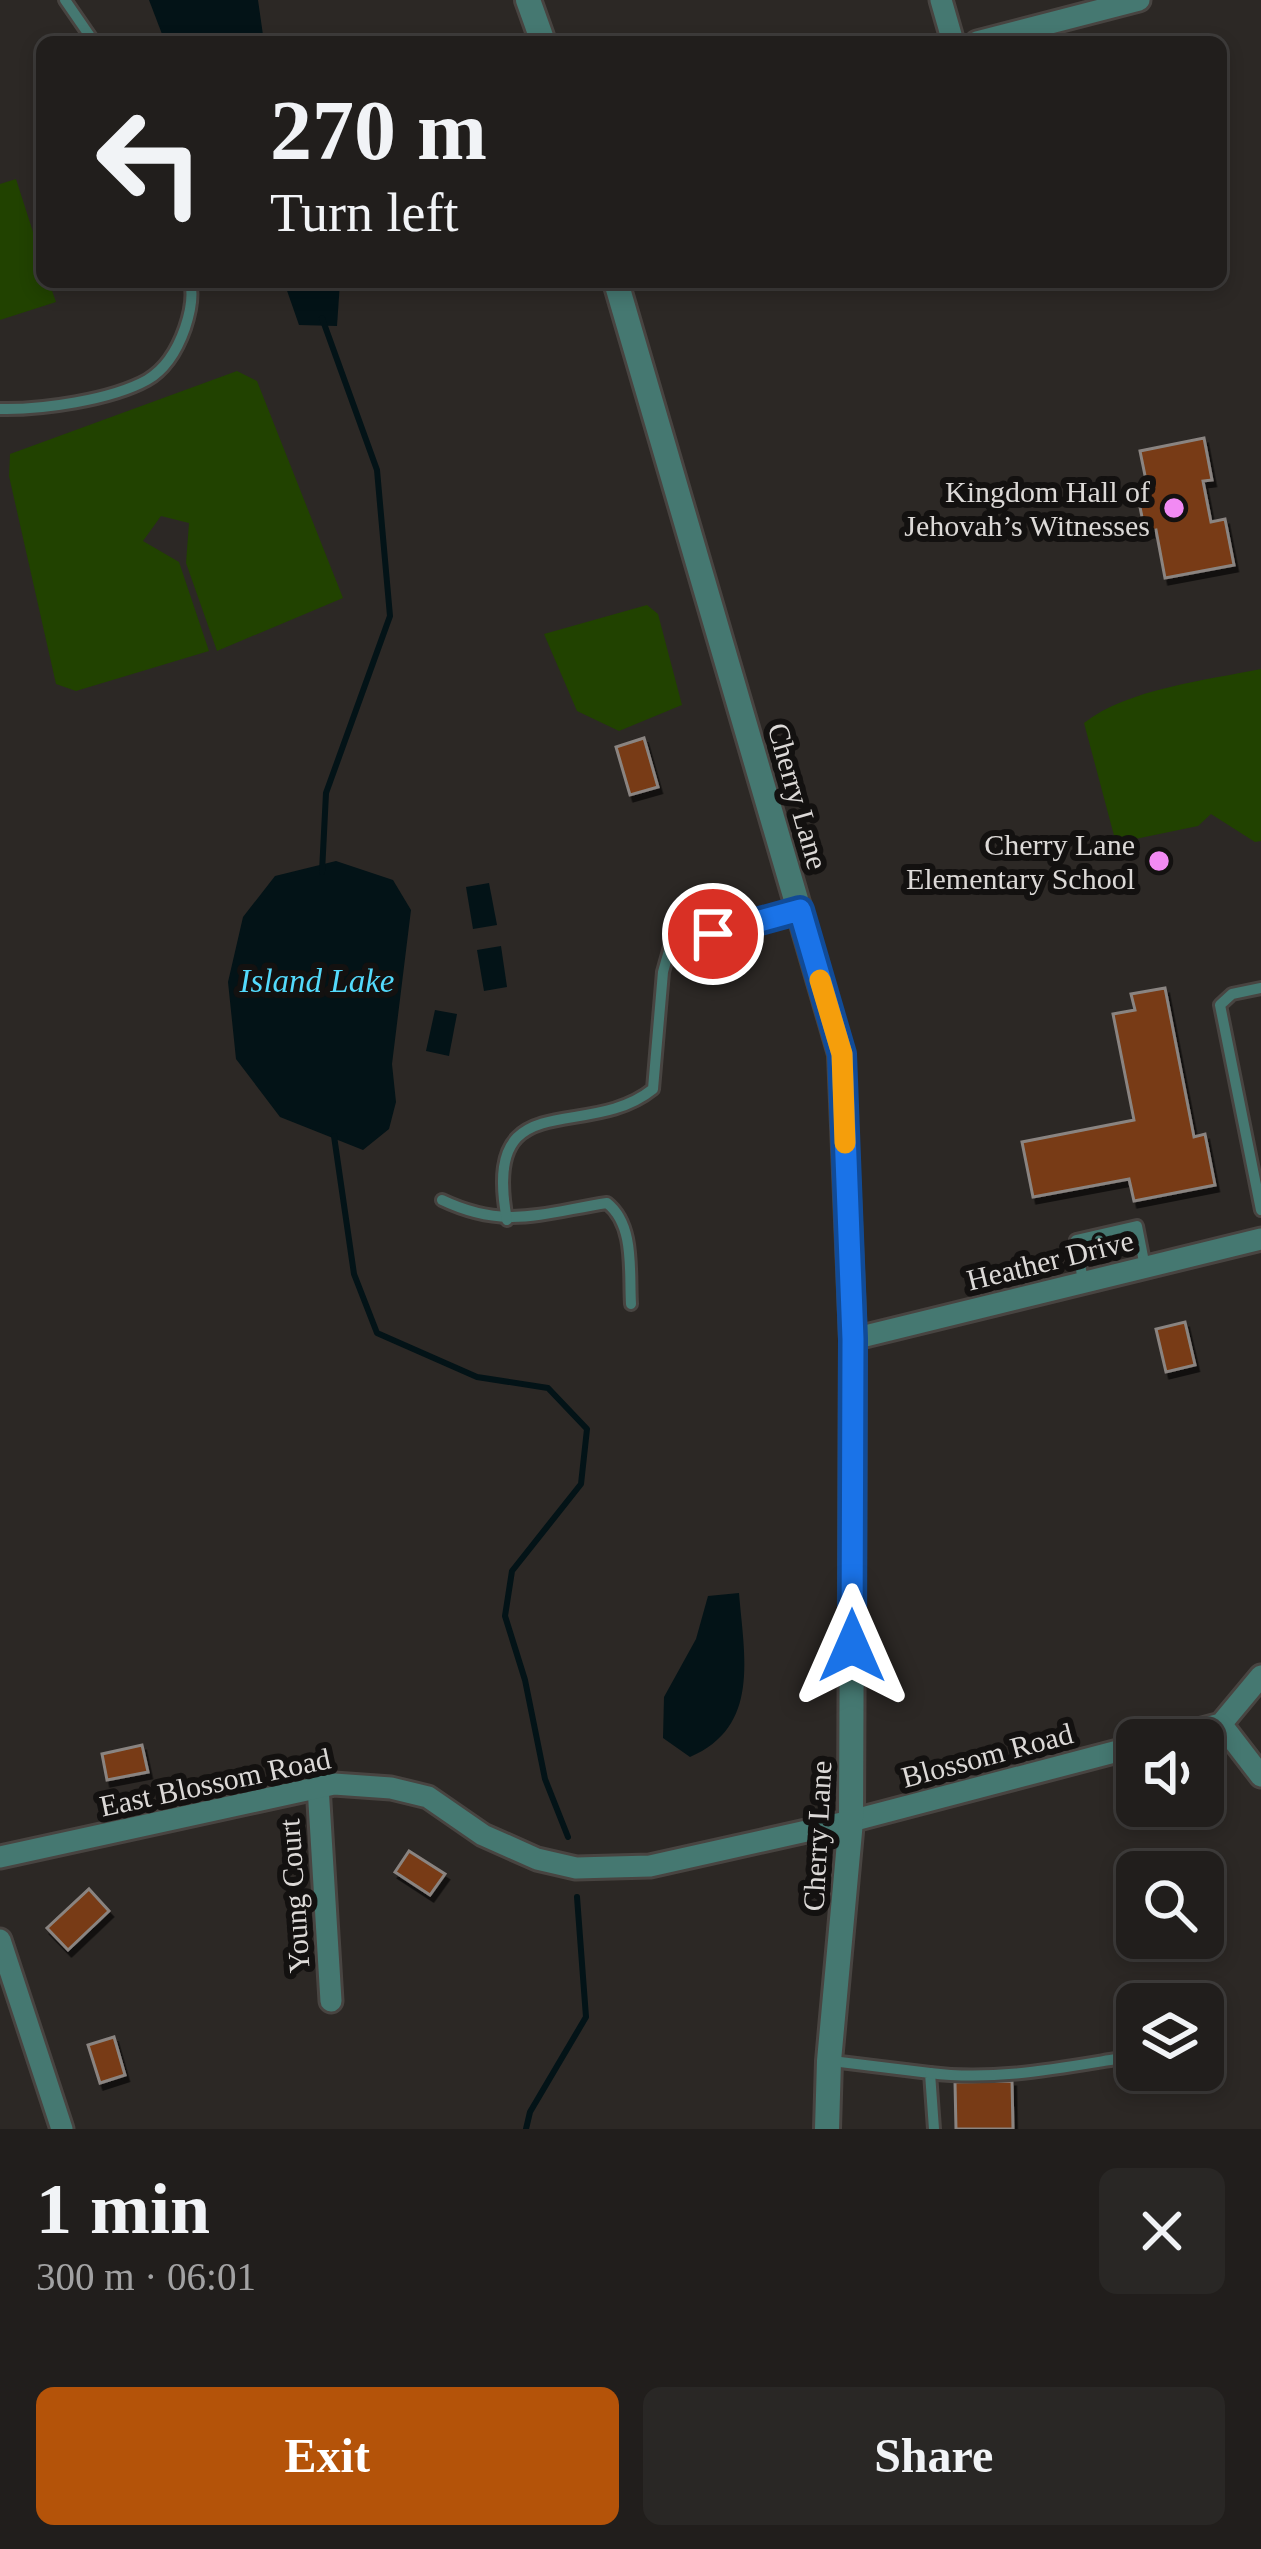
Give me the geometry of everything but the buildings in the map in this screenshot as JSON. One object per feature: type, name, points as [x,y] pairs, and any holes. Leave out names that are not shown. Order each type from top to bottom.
[{"type":"street","points":[[528,0],[541,36]]},
{"type":"street","points":[[940,0],[951,36]]},
{"type":"street","points":[[1000,36],[1139,0]]},
{"type":"street","name":"Cherry Lane","points":[[618,288],[842,1054],[853,1339],[851,1821],[827,2129]]},
{"type":"street","name":"Heather Drive","points":[[853,1339],[1261,1239]]},
{"type":"street","points":[[1224,1720],[1261,1676]]},
{"type":"street","points":[[1224,1728],[1261,1775]]},
{"type":"street","name":"Blossom Road","points":[[851,1821],[1116,1752]]},
{"type":"street","name":"East Blossom Road","points":[[0,1858],[334,1784],[392,1788],[428,1797],[483,1834],[537,1859],[576,1868],[650,1866],[851,1821]]},
{"type":"street","name":"Young Court","points":[[317,1786],[331,2001]]},
{"type":"street","points":[[0,1940],[62,2129]]},
{"type":"lane","points":[[65,0],[90,36]]},
{"type":"lane","points":[[0,409],[33,410],[79,401],[148,380],[177,351],[188,320],[192,288]]},
{"type":"lane","points":[[507,1220],[502,1197],[504,1160],[528,1126],[634,1105],[653,1089],[663,972],[670,947],[800,910]]},
{"type":"lane","points":[[1261,988],[1232,994],[1220,1005],[1261,1210]]},
{"type":"lane","points":[[442,1200],[507,1220],[607,1203],[621,1214],[627,1235],[631,1304]]},
{"type":"lane","points":[[1083,1282],[1076,1240],[1137,1226],[1145,1267]]},
{"type":"lane","points":[[829,2061],[954,2076],[1038,2072],[1116,2059]]},
{"type":"lane","points":[[931,2073],[934,2129]]},
{"type":"green space","points":[[16,179],[36,241],[36,288],[51,288],[56,302],[0,320],[0,184]]},
{"type":"green space","points":[[237,371],[257,381],[343,598],[217,651],[186,563],[189,523],[161,516],[143,541],[179,562],[209,651],[76,691],[56,684],[9,476],[10,454]]},
{"type":"green space","points":[[647,605],[658,614],[682,705],[619,731],[577,711],[544,634]]},
{"type":"green space","points":[[1261,669],[1261,841],[1255,842],[1211,814],[1198,826],[1116,843],[1084,723],[1145,694]]},
{"type":"water","points":[[149,0],[258,0],[263,36],[163,36]]},
{"type":"water","points":[[286,288],[340,288],[337,326],[299,325]]},
{"type":"water","name":"Island Lake","points":[[336,861],[393,880],[411,910],[392,1064],[396,1102],[389,1129],[363,1150],[280,1117],[236,1059],[228,982],[243,917],[275,876]]},
{"type":"water","points":[[489,883],[497,925],[473,929],[466,887]]},
{"type":"water","points":[[501,946],[507,987],[484,991],[477,950]]},
{"type":"water","points":[[435,1010],[457,1014],[449,1056],[426,1051]]},
{"type":"water","points":[[739,1593],[744,1665],[738,1709],[713,1744],[690,1757],[663,1738],[664,1697],[696,1639],[708,1596]]},
{"type":"waterway","points":[[322,318],[377,470],[390,616],[326,793],[322,872]]},
{"type":"waterway","points":[[334,1136],[354,1274],[377,1333],[477,1377],[548,1388],[587,1429],[581,1484],[512,1571],[505,1616],[525,1680],[545,1779],[568,1837]]},
{"type":"waterway","points":[[526,2129],[530,2112],[586,2017],[577,1897]]},
{"type":"slow traffic","points":[[820,980],[842,1054],[845,1143]]},
{"type":"place","name":"Kingdom Hall of Jehovah’s Witnesses","points":[[1174,508]]},
{"type":"place","name":"Cherry Lane Elementary School","points":[[1159,861]]},
{"type":"route","points":[[713,934],[800,910],[842,1054],[853,1339],[852,1646]]}]
